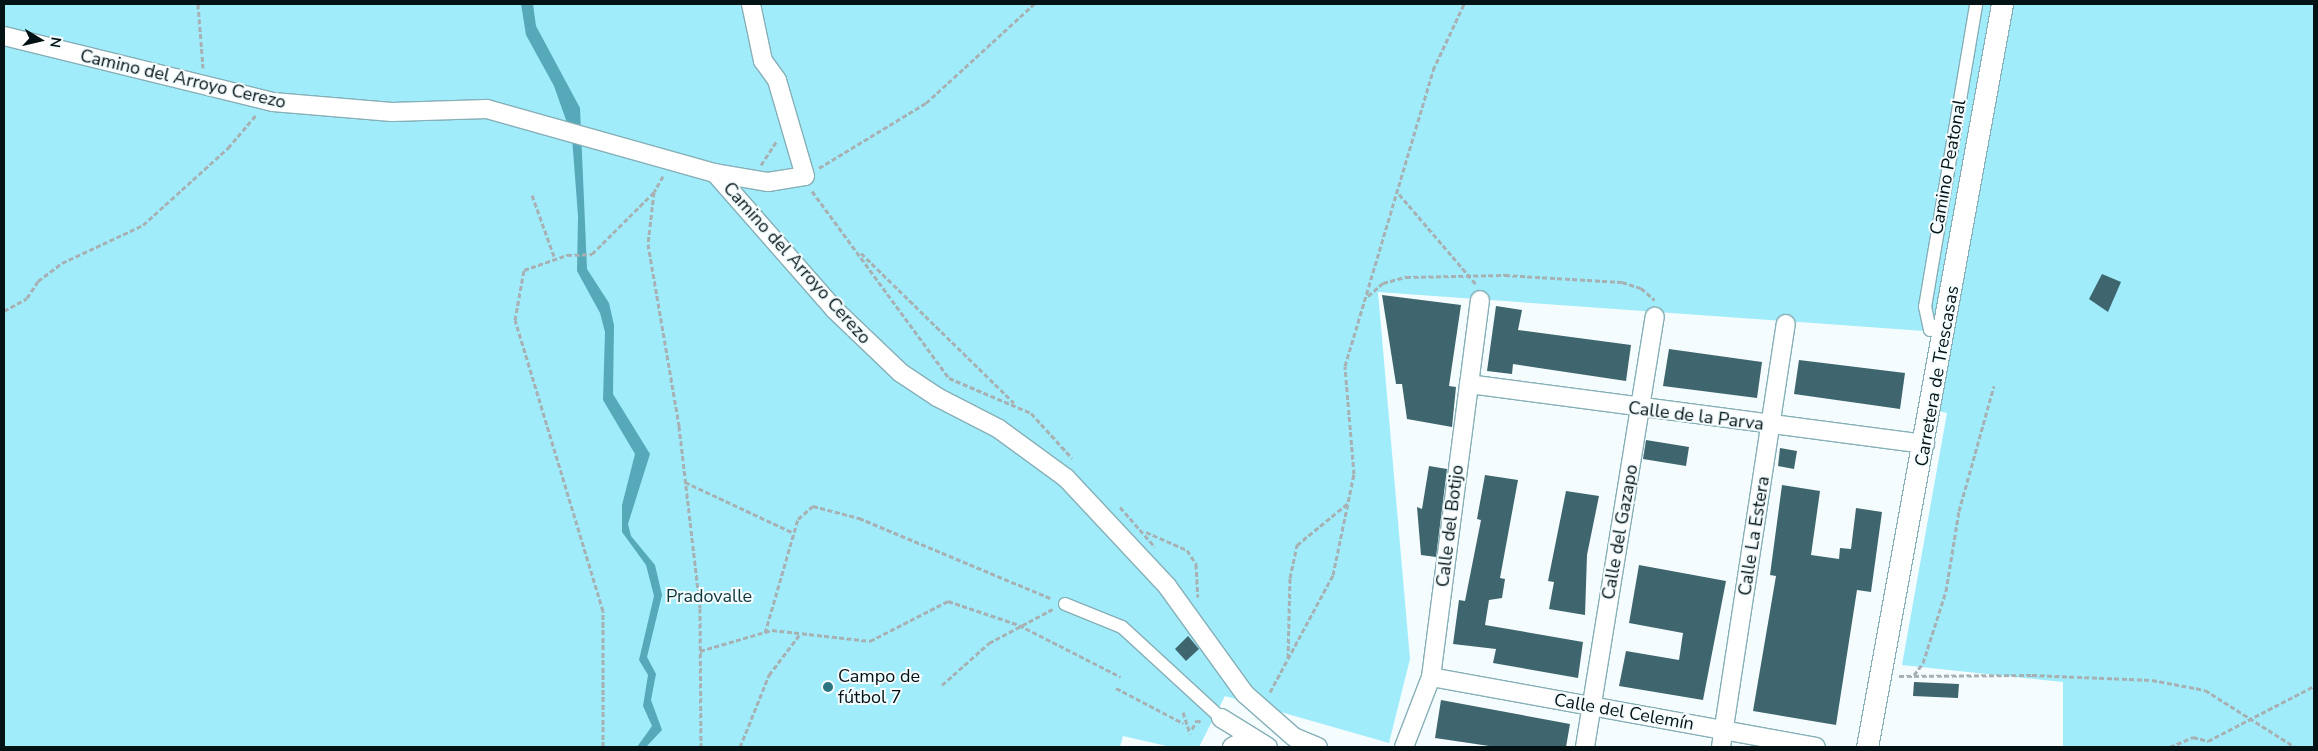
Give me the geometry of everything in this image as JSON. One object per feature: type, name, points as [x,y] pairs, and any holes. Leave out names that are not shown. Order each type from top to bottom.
[{"type":"street","points":[[751,4],[763,61],[777,80],[786,106],[792,146],[805,176]]},
{"type":"street","name":"Camino Peatonal","points":[[1930,330],[1925,307],[1976,4]]},
{"type":"street","name":"Carretera de Trescasas","points":[[1867,747],[1925,444],[2002,4]]},
{"type":"street","name":"Camino del Arroyo Cerezo","points":[[4,36],[273,102],[392,112],[487,109],[562,126],[715,173],[768,182],[805,176]]},
{"type":"street","name":"Camino del Arroyo Cerezo","points":[[715,173],[835,310],[882,356],[916,385],[999,429],[1066,478],[1168,586],[1222,667],[1289,742],[1318,747]]},
{"type":"street","name":"Calle del Botijo","points":[[1404,747],[1431,678],[1480,300]]},
{"type":"street","name":"Calle del Gazapo","points":[[1584,747],[1655,318]]},
{"type":"street","name":"Calle La Estera","points":[[1723,739],[1786,324]]},
{"type":"street","name":"Calle de la Parva","points":[[1469,384],[1641,410],[1925,444]]},
{"type":"street","points":[[1065,604],[1122,627],[1213,721],[1252,737],[1268,747]]},
{"type":"street","name":"Calle del Celemín","points":[[1431,678],[1591,706],[1723,739],[1816,747]]},
{"type":"street","points":[[1232,747],[1252,737]]},
{"type":"path","points":[[198,4],[204,84]]},
{"type":"path","points":[[1015,404],[857,249],[823,211],[805,176],[926,102],[1034,4]]},
{"type":"path","points":[[1260,708],[1333,575],[1354,474],[1345,366],[1398,194],[1433,70],[1464,4]]},
{"type":"path","points":[[4,311],[27,298],[38,281],[62,263],[143,225],[273,102]]},
{"type":"path","points":[[751,179],[780,135],[786,106]]},
{"type":"path","points":[[603,747],[603,611],[515,320],[524,270],[567,255],[592,254],[654,192],[672,161]]},
{"type":"path","points":[[654,192],[648,244],[685,482],[700,651],[701,747]]},
{"type":"path","points":[[1398,194],[1489,298],[1480,300]]},
{"type":"path","points":[[532,195],[555,259]]},
{"type":"path","points":[[857,249],[877,284],[934,352],[949,378]]},
{"type":"path","points":[[1367,297],[1383,283],[1406,277],[1468,276],[1622,282],[1642,288],[1654,299],[1660,308],[1655,318]]},
{"type":"path","points":[[1914,675],[1923,663],[1946,591],[1959,511],[1994,386]]},
{"type":"path","points":[[685,482],[794,533]]},
{"type":"path","points":[[1288,660],[1290,578],[1297,545],[1348,504]]},
{"type":"path","points":[[765,633],[794,533],[808,507],[859,518],[1065,604]]},
{"type":"path","points":[[1146,532],[1187,550],[1196,564],[1199,630]]},
{"type":"path","points":[[700,651],[765,633],[800,634],[870,641],[948,601],[1019,624],[1121,677]]},
{"type":"path","points":[[942,685],[1019,624],[1065,604]]},
{"type":"path","points":[[740,747],[769,675],[800,634]]},
{"type":"path","points":[[1896,676],[2152,680],[2205,690],[2247,720],[2295,747]]},
{"type":"path","points":[[2170,747],[2194,737],[2208,741],[2314,686]]},
{"type":"path","points":[[1116,688],[1183,723],[1190,734]]},
{"type":"path","points":[[1183,712],[1183,723]]},
{"type":"path","points":[[1192,729],[1197,720],[1213,721]]},
{"type":"green space","name":"Pradovalle","points":[[4,4],[2314,4],[2314,747],[2063,747],[2063,682],[1902,665],[1947,413],[1925,408],[1938,332],[1378,292],[1410,659],[1389,743],[1225,696],[1199,747],[1171,747],[1123,736],[1120,747],[4,747]]},
{"type":"shaded area","points":[[521,4],[533,4],[536,26],[580,108],[587,269],[609,303],[614,325],[613,394],[650,454],[628,524],[631,536],[655,565],[662,595],[647,657],[656,674],[651,700],[662,730],[646,747],[637,747],[652,726],[643,706],[648,675],[639,660],[654,596],[646,565],[622,532],[622,505],[635,454],[603,400],[605,332],[600,313],[577,271],[578,216],[572,137],[554,86],[526,35]]},
{"type":"building","points":[[2102,274],[2121,282],[2108,312],[2089,299]]},
{"type":"building","points":[[1382,295],[1461,305],[1449,386],[1456,387],[1452,427],[1407,419],[1402,384],[1396,384]]},
{"type":"building","points":[[1496,306],[1522,310],[1518,330],[1631,345],[1626,381],[1513,364],[1512,374],[1487,371]]},
{"type":"building","points":[[1669,349],[1762,362],[1757,398],[1663,386]]},
{"type":"building","points":[[1799,360],[1905,373],[1900,409],[1794,394]]},
{"type":"building","points":[[1646,440],[1689,447],[1686,466],[1643,459]]},
{"type":"building","points":[[1780,448],[1797,451],[1794,469],[1778,466]]},
{"type":"building","points":[[1429,466],[1447,469],[1436,557],[1421,555],[1417,507],[1422,509]]},
{"type":"building","points":[[1485,475],[1518,480],[1500,578],[1505,579],[1502,598],[1489,600],[1485,625],[1583,642],[1578,678],[1493,663],[1496,649],[1453,644],[1459,600],[1465,601],[1481,520],[1477,519]]},
{"type":"building","points":[[1782,485],[1820,491],[1811,555],[1839,559],[1840,548],[1851,549],[1856,508],[1882,512],[1871,592],[1857,590],[1836,725],[1753,711],[1776,576],[1770,575]]},
{"type":"building","points":[[1566,491],[1599,496],[1587,555],[1585,615],[1549,609],[1554,582],[1548,581]]},
{"type":"building","points":[[1639,565],[1726,581],[1703,700],[1619,686],[1626,651],[1679,660],[1683,633],[1629,623]]},
{"type":"building","points":[[1188,636],[1199,649],[1186,661],[1175,649]]},
{"type":"building","points":[[1914,682],[1959,684],[1958,698],[1913,696]]},
{"type":"building","points":[[1441,700],[1570,724],[1566,747],[1496,747],[1435,738]]},
{"type":"place","name":"Campo de fútbol 7","points":[[828,687]]}]
